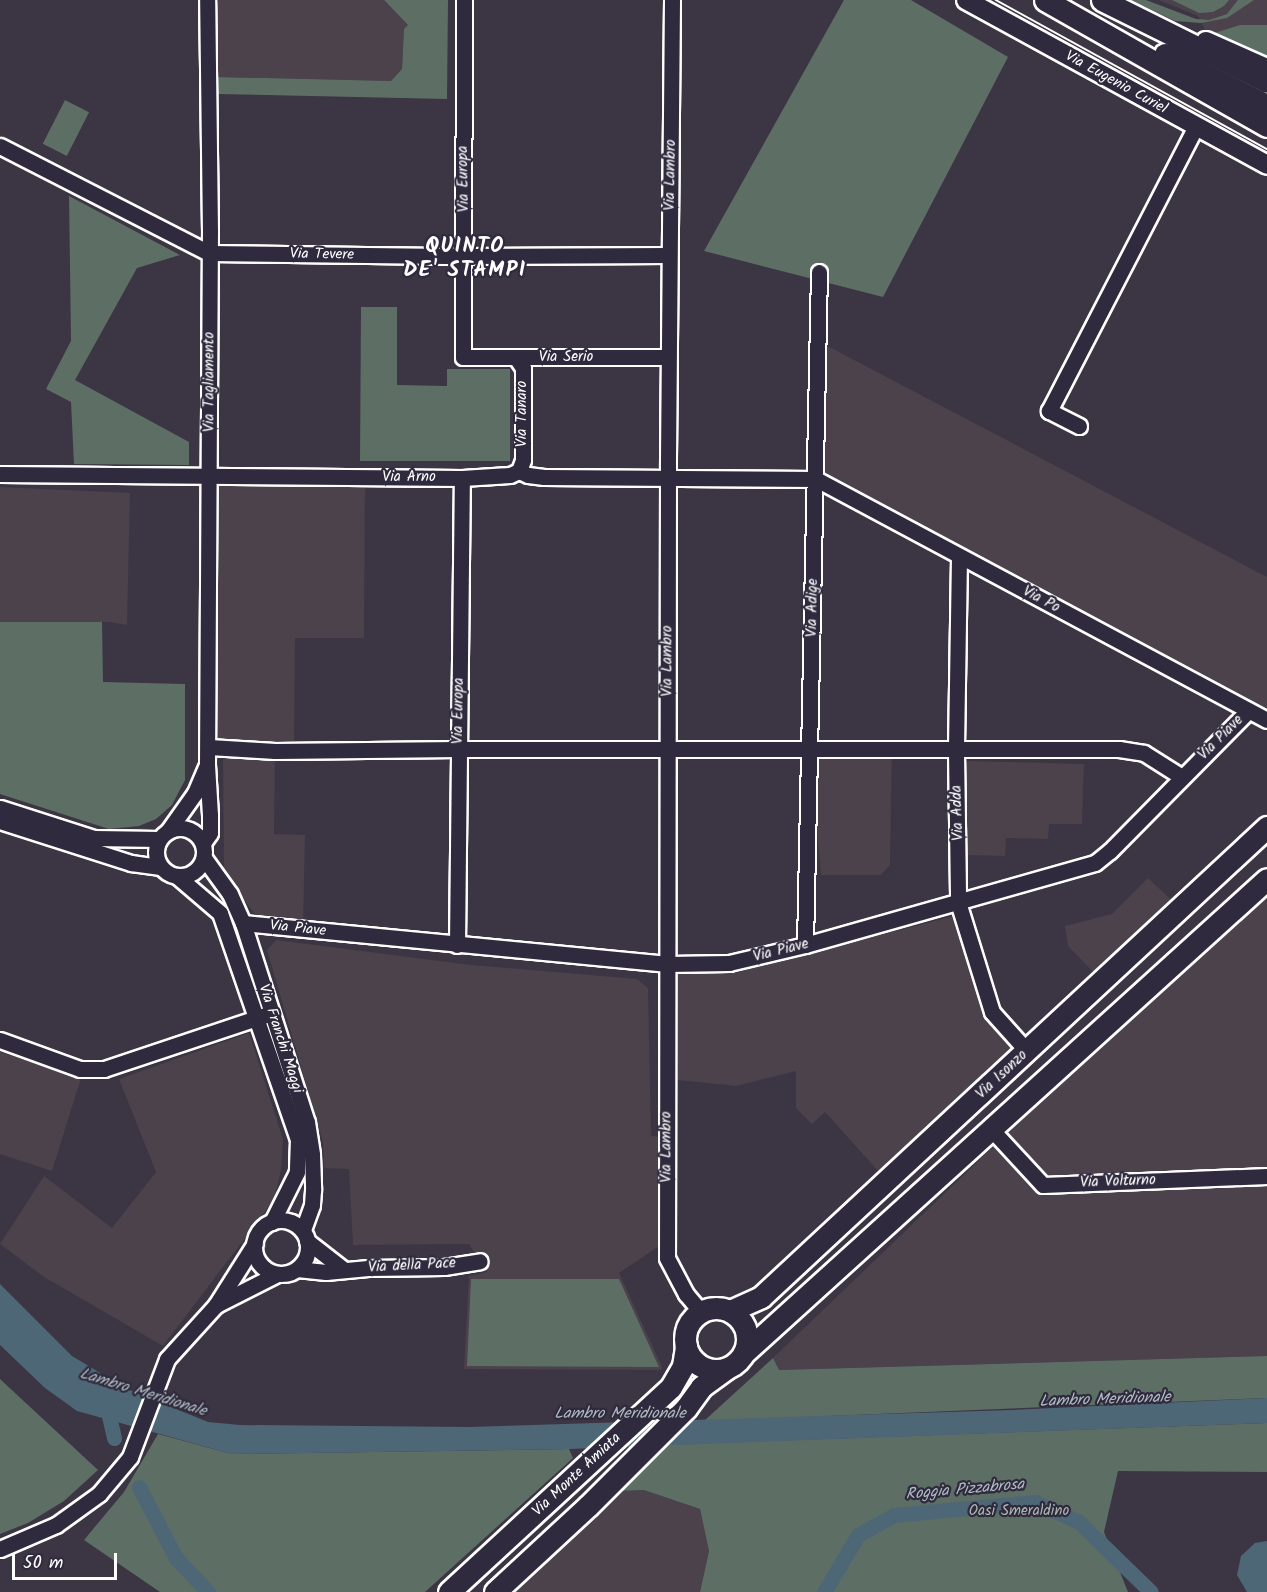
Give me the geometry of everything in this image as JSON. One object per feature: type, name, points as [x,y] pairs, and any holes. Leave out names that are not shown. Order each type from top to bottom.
[{"type":"main road","points":[[1045,0],[1267,126]]},
{"type":"main road","points":[[1054,0],[1267,105]]},
{"type":"main road","points":[[1102,0],[1267,82]]},
{"type":"main road","name":"Via Isonzo","points":[[730,1311],[761,1297],[1267,827]]},
{"type":"main road","points":[[745,1352],[747,1333],[744,1324],[730,1311],[719,1308],[701,1312],[688,1326],[686,1346],[690,1356],[705,1369],[726,1369],[734,1365],[745,1352],[992,1130],[1194,942],[1267,879]]},
{"type":"main road","name":"Via Monte Amiata","points":[[449,1592],[671,1387],[682,1366],[686,1346]]},
{"type":"main road","name":"Via Monte Amiata","points":[[495,1592],[588,1506],[686,1408],[701,1387],[726,1369]]},
{"type":"street","name":"Via Tagliamento","points":[[203,851],[210,833],[207,764],[209,747],[210,478],[207,0]]},
{"type":"street","name":"Via Europa","points":[[463,357],[464,0]]},
{"type":"street","name":"Via Lambro","points":[[672,0],[668,357],[667,1258],[686,1294],[701,1312]]},
{"type":"street","name":"Via Eugenio Curiel","points":[[966,0],[1267,165]]},
{"type":"street","points":[[1168,23],[1267,68]]},
{"type":"street","points":[[1080,426],[1049,411],[1196,126]]},
{"type":"street","name":"Via Tevere","points":[[0,146],[209,253],[465,256],[669,255]]},
{"type":"street","name":"Via Adige","points":[[805,945],[819,272]]},
{"type":"street","name":"Via Serio","points":[[463,357],[668,357]]},
{"type":"street","name":"Via Tanaro","points":[[517,358],[523,368],[523,460],[519,471]]},
{"type":"street","name":"Via Arno","points":[[0,474],[210,478],[462,478],[510,475],[519,471],[544,477],[668,480],[816,479]]},
{"type":"street","name":"Via Europa","points":[[457,945],[462,478]]},
{"type":"street","name":"Via Po","points":[[816,479],[1267,720]]},
{"type":"street","name":"Via Adda","points":[[959,557],[956,751],[958,902],[992,1011],[1027,1051]]},
{"type":"street","name":"Via Piave","points":[[243,923],[668,964],[729,963],[805,945],[1095,863],[1248,711]]},
{"type":"street","points":[[209,747],[274,751],[459,748],[956,751],[1119,749],[1144,753],[1182,777]]},
{"type":"street","name":"Via Tagliamento","points":[[163,835],[195,793],[207,764]]},
{"type":"street","points":[[0,808],[94,838],[163,835],[180,828],[189,829],[203,851],[198,869],[188,876],[178,877],[159,867],[131,863],[0,821]]},
{"type":"street","points":[[159,867],[155,854],[163,835]]},
{"type":"street","name":"Via Franchi Maggi","points":[[203,851],[230,894],[243,923],[264,1016],[298,1139],[297,1172],[272,1222]]},
{"type":"street","name":"Via Franchi Maggi","points":[[178,877],[220,913],[307,1122],[312,1155],[312,1205],[305,1235]]},
{"type":"street","points":[[0,1040],[80,1069],[104,1069],[264,1016]]},
{"type":"street","name":"Via Volturno","points":[[992,1130],[1043,1185],[1267,1176]]},
{"type":"street","points":[[0,1549],[56,1525],[99,1494],[130,1457],[167,1359],[216,1305],[261,1230],[272,1222],[292,1223],[343,1269]]},
{"type":"street","points":[[255,1243],[260,1263],[266,1270],[277,1274],[287,1274],[297,1269],[307,1255],[305,1235]]},
{"type":"street","name":"Via della Pace","points":[[297,1269],[326,1272],[343,1269],[444,1268],[480,1261]]},
{"type":"street","points":[[216,1305],[277,1274]]},
{"type":"shaded area","points":[[215,0],[384,0],[408,25],[404,29],[402,69],[391,81],[216,77]]},
{"type":"shaded area","points":[[1159,0],[1267,0],[1267,59],[1207,34],[1198,16]]},
{"type":"shaded area","points":[[818,341],[1267,577],[1267,720],[816,479]]},
{"type":"shaded area","points":[[210,478],[365,478],[364,638],[295,638],[294,751],[209,747]]},
{"type":"shaded area","points":[[0,487],[130,493],[127,625],[109,622],[0,622]]},
{"type":"shaded area","points":[[810,749],[892,750],[890,865],[881,875],[821,875]]},
{"type":"shaded area","points":[[275,758],[274,834],[305,835],[303,926],[257,917],[224,873],[223,759]]},
{"type":"shaded area","points":[[966,761],[1084,764],[1082,824],[1049,824],[1048,839],[1006,838],[1005,856],[966,855]]},
{"type":"shaded area","points":[[1148,878],[1180,908],[1102,981],[1068,946],[1065,926],[1112,914]]},
{"type":"shaded area","points":[[1267,884],[1267,1356],[778,1370],[773,1358]]},
{"type":"shaded area","points":[[954,916],[983,1013],[1012,1049],[880,1173],[825,1112],[812,1124],[796,1108],[796,1071],[736,1086],[678,1080],[675,974],[735,973]]},
{"type":"shaded area","points":[[276,940],[471,965],[637,979],[648,988],[651,1136],[664,1137],[662,1244],[619,1273],[662,1367],[661,1370],[464,1369],[469,1276],[487,1272],[469,1244],[353,1245],[349,1169],[324,1168],[323,1142],[267,950]]},
{"type":"shaded area","points":[[249,1033],[283,1139],[281,1170],[274,1200],[163,1346],[44,1277],[0,1244],[44,1176],[112,1228],[156,1172],[119,1079]]},
{"type":"shaded area","points":[[0,1052],[81,1078],[52,1171],[0,1154]]},
{"type":"shaded area","points":[[644,1490],[700,1509],[709,1551],[700,1592],[511,1592],[619,1491]]},
{"type":"green space","points":[[384,0],[448,0],[447,99],[216,94],[216,77],[391,81],[402,69],[404,29],[408,25]]},
{"type":"green space","points":[[844,0],[911,0],[1008,57],[883,297],[704,251]]},
{"type":"green space","points":[[1131,0],[1146,0],[1196,19],[1209,20],[1227,14],[1238,0],[1254,0],[1227,18],[1201,23],[1175,21]]},
{"type":"green space","points":[[1172,0],[1229,0],[1213,12],[1199,13]]},
{"type":"green space","points":[[1240,25],[1267,25],[1267,60],[1208,35]]},
{"type":"green space","points":[[65,100],[89,112],[67,156],[43,144]]},
{"type":"green space","points":[[69,196],[180,255],[137,268],[75,380],[189,442],[189,465],[74,464],[71,402],[46,389],[71,341]]},
{"type":"green space","points":[[361,307],[397,307],[397,385],[447,386],[447,369],[510,369],[510,461],[360,461]]},
{"type":"green space","points":[[0,622],[102,622],[103,682],[185,684],[185,780],[172,805],[156,819],[139,826],[109,829],[0,794]]},
{"type":"green space","points":[[471,1279],[619,1279],[659,1367],[467,1366]]},
{"type":"green space","points":[[1267,1356],[1267,1398],[704,1421],[773,1358],[779,1370]]},
{"type":"green space","points":[[0,1379],[98,1470],[64,1501],[28,1523],[0,1534]]},
{"type":"green space","name":"Oasi Smeraldino","points":[[1267,1423],[1267,1472],[1118,1471],[1104,1532],[1128,1592],[700,1592],[709,1551],[700,1509],[644,1490],[619,1491],[661,1445]]},
{"type":"green space","points":[[158,1434],[232,1454],[569,1449],[573,1458],[425,1592],[160,1592],[84,1540],[124,1492]]},
{"type":"water","points":[[0,1284],[72,1356],[127,1389],[208,1422],[240,1425],[469,1427],[1013,1410],[1267,1398],[1267,1423],[569,1449],[232,1454],[77,1411],[45,1388],[0,1345]]},
{"type":"water","points":[[1267,1541],[1267,1592],[1247,1592],[1237,1575],[1241,1556],[1255,1543]]},
{"type":"waterway","points":[[106,1403],[114,1438]]},
{"type":"waterway","points":[[139,1487],[176,1558],[208,1592]]},
{"type":"waterway","name":"Roggia Pizzabrosa","points":[[824,1592],[858,1535],[894,1515],[1035,1502],[1079,1522],[1151,1592]]},
{"type":"tram line","points":[[996,0],[1267,149]]},
{"type":"district","name":"QUINTO DE' STAMPI","points":[[465,259]]},
{"type":"water label","name":"Lambro Meridionale","points":[[143,1393]]},
{"type":"water label","name":"Lambro Meridionale","points":[[1105,1400]]},
{"type":"water label","name":"Lambro Meridionale","points":[[620,1414]]}]
